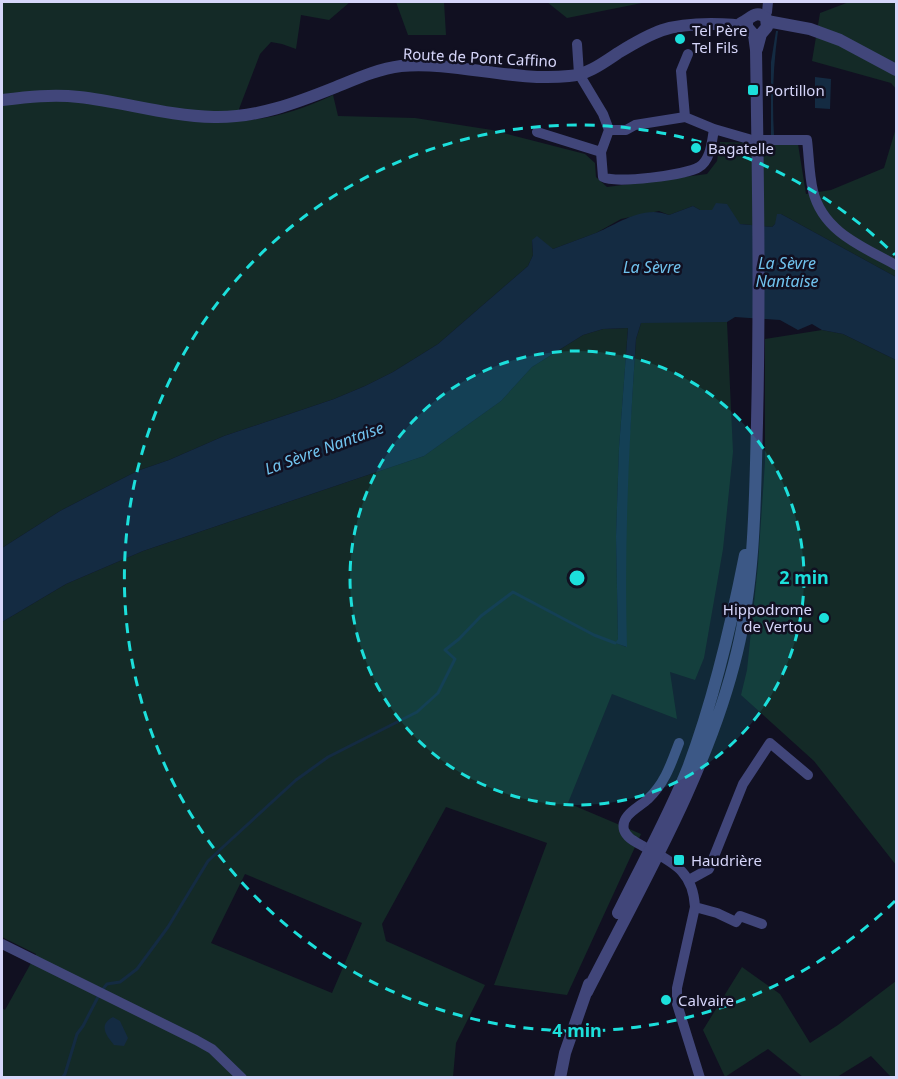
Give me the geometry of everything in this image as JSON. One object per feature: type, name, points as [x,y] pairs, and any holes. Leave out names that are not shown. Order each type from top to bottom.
[{"type":"street","points":[[560,1077],[565,1053],[610,929],[705,753],[737,653],[749,588],[756,471],[758,200],[756,50],[759,19]]},
{"type":"street","name":"Route de Pont Caffino","points":[[2,100],[29,97],[79,97],[168,113],[215,117],[260,113],[380,69],[424,66],[550,77],[579,74],[590,70],[644,37],[668,27],[759,19],[810,29],[840,40],[897,70]]},
{"type":"street","points":[[577,44],[579,74],[603,114],[609,130],[601,152],[603,177],[608,180],[628,180],[673,174],[699,167],[707,158],[714,129]]},
{"type":"street","points":[[685,117],[681,71],[688,54]]},
{"type":"street","points":[[609,130],[626,130],[635,125],[685,117],[714,129],[757,140],[807,140],[813,191],[822,213],[841,235],[897,265]]},
{"type":"street","points":[[537,132],[601,152]]},
{"type":"street","points":[[653,852],[702,728],[729,630],[753,520]]},
{"type":"street","points":[[679,743],[663,783],[626,817],[624,831],[629,838],[673,863],[689,880],[694,895],[695,907],[677,988],[677,1004],[700,1077]]},
{"type":"street","points":[[689,880],[709,869],[743,784],[770,743],[808,775]]},
{"type":"street","points":[[695,907],[717,913],[736,922],[740,916],[762,924]]},
{"type":"street","points":[[2,944],[196,1040],[212,1049],[242,1077]]},
{"type":"green space","points":[[2,2],[350,2],[329,20],[301,15],[296,49],[271,42],[260,54],[239,109],[241,121],[288,113],[333,95],[338,116],[415,118],[492,130],[585,154],[595,163],[596,177],[607,187],[707,174],[717,161],[720,142],[798,144],[806,194],[831,190],[884,168],[896,128],[896,277],[781,214],[772,227],[740,224],[712,210],[700,210],[693,206],[669,215],[659,211],[621,219],[596,233],[553,249],[532,240],[533,255],[528,266],[438,344],[393,372],[334,399],[224,436],[137,471],[60,511],[2,548]]},
{"type":"green space","points":[[396,2],[444,2],[446,35],[408,35]]},
{"type":"green space","points":[[547,2],[647,2],[567,18]]},
{"type":"green space","points":[[849,2],[896,2],[896,89],[891,83],[812,61],[820,13]]},
{"type":"green space","points":[[727,322],[733,452],[723,549],[704,658],[695,680],[670,672],[677,719],[612,694],[568,803],[641,834],[567,995],[494,985],[547,843],[446,807],[382,924],[386,941],[485,985],[456,1043],[453,1077],[2,1077],[2,1008],[5,1010],[36,954],[2,937],[2,622],[66,584],[143,551],[424,456],[501,401],[532,367],[583,335],[603,329],[628,328],[619,448],[616,537],[618,639],[616,643],[626,647],[626,493],[636,339],[641,323]],"holes":[[[245,874],[362,923],[332,993],[211,943]]]},
{"type":"green space","name":"Hippodrome de Vertou","points":[[822,330],[843,334],[896,360],[896,865],[814,761],[741,695],[747,670],[758,565],[765,462],[765,339]]},
{"type":"green space","points":[[742,967],[780,994],[810,1043],[896,981],[896,1077],[891,1077],[871,1056],[837,1077],[803,1077],[768,1049],[725,1077],[703,1030]]},
{"type":"water","points":[[776,31],[778,31],[773,84],[774,136],[771,136],[771,62]]},
{"type":"water","points":[[815,77],[831,79],[830,109],[815,108]]},
{"type":"water","name":"La Sèvre","points":[[716,203],[727,204],[740,224],[772,227],[777,214],[781,214],[896,277],[896,360],[843,334],[822,330],[812,324],[798,330],[780,320],[735,317],[727,322],[641,323],[636,339],[629,455],[626,570],[627,647],[615,643],[618,639],[616,537],[619,448],[628,328],[603,329],[583,335],[532,367],[501,401],[424,456],[143,551],[66,584],[2,622],[2,548],[60,511],[137,471],[224,436],[334,399],[393,372],[438,344],[528,266],[533,255],[532,240],[537,236],[553,249],[639,214],[659,212],[669,215],[693,206],[700,210],[712,210]]},
{"type":"water","points":[[113,1017],[120,1021],[128,1038],[124,1046],[114,1045],[106,1034],[106,1023]]},
{"type":"waterway","points":[[102,990],[107,984],[120,982],[137,969],[168,927],[208,861],[296,780],[328,757],[417,712],[438,693],[455,659],[445,650],[481,616],[513,592],[594,635],[615,643]]},
{"type":"waterway","points":[[62,1078],[77,1034],[99,995]]},
{"type":"place","name":"Tel Père Tel Fils","points":[[680,39]]},
{"type":"place","name":"Portillon","points":[[753,90]]},
{"type":"place","name":"Bagatelle","points":[[696,148]]},
{"type":"place","name":"Hippodrome de Vertou","points":[[824,618]]},
{"type":"place","name":"Haudrière","points":[[679,860]]},
{"type":"place","name":"Calvaire","points":[[666,1000]]},
{"type":"water label","name":"La Sèvre Nantaise","points":[[787,272]]},
{"type":"water label","name":"La Sèvre Nantaise","points":[[324,448]]}]
